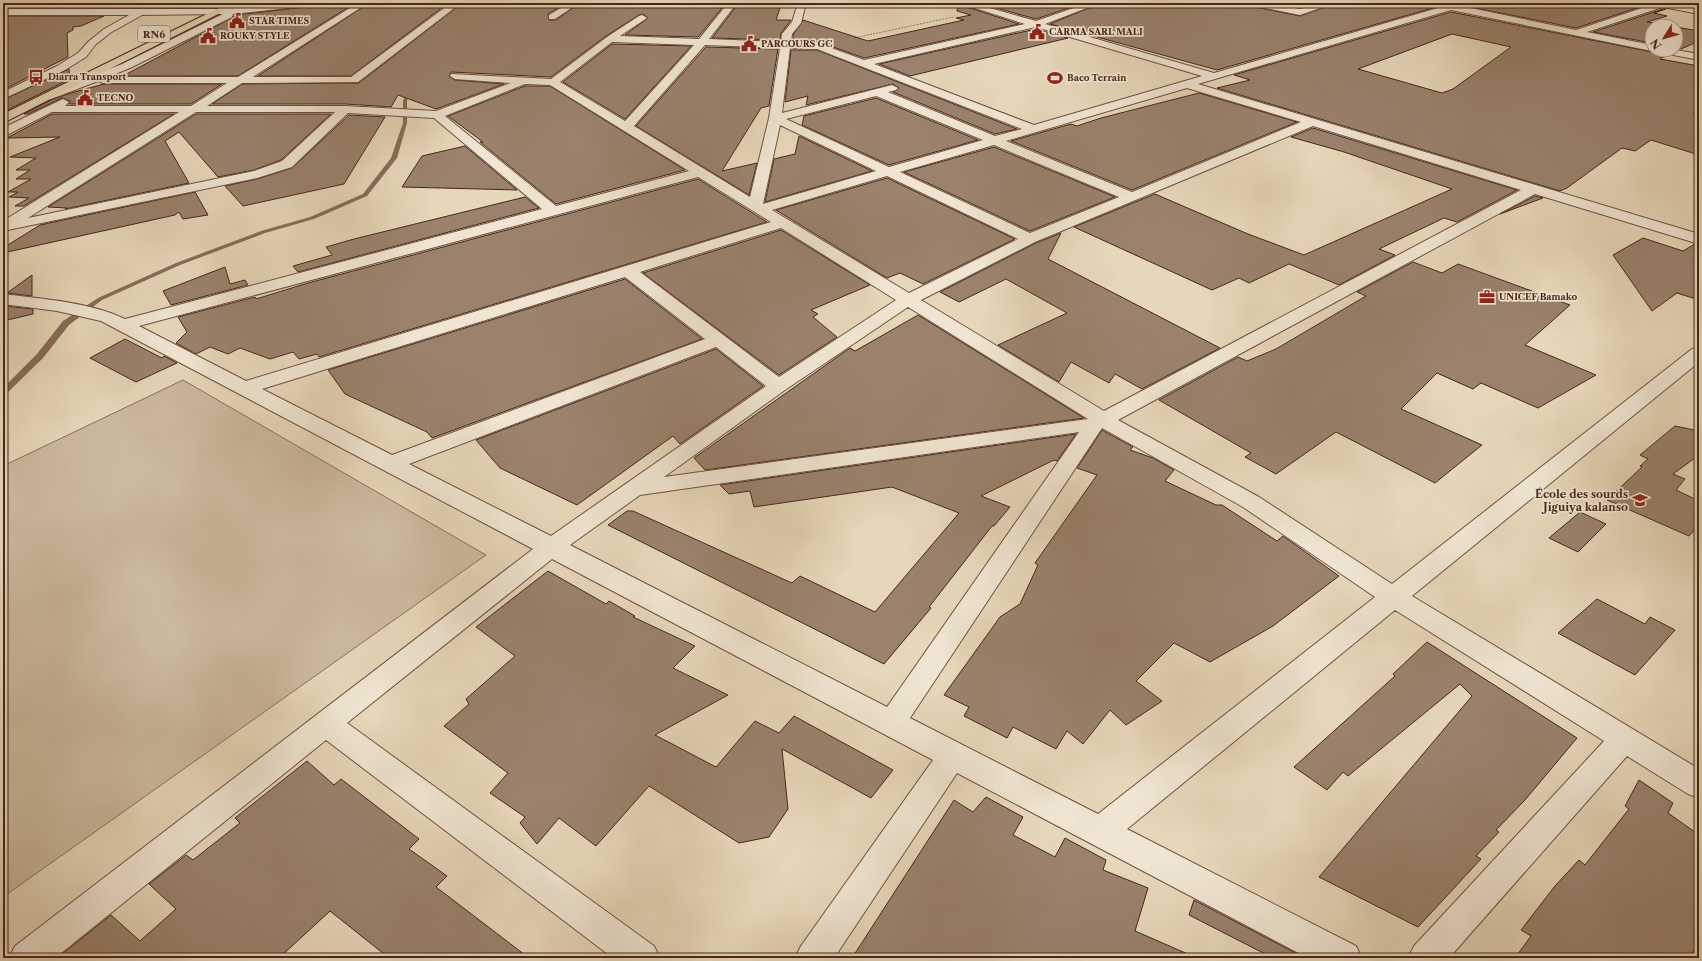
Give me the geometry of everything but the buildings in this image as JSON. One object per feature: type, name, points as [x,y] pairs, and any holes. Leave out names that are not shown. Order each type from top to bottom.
[{"type":"highway","name":"RN6","points":[[3,119],[48,103],[217,8]]},
{"type":"highway","name":"RN6","points":[[3,105],[199,12]]},
{"type":"street","points":[[3,96],[61,68],[82,55],[92,43],[108,30],[161,3]]},
{"type":"street","points":[[3,133],[48,103],[101,83],[100,80],[236,7],[253,3]]},
{"type":"street","points":[[3,12],[199,12],[217,8],[305,3]]},
{"type":"street","points":[[3,227],[364,3]]},
{"type":"street","points":[[100,80],[354,80],[457,3]]},
{"type":"street","points":[[552,17],[575,3]]},
{"type":"street","points":[[627,127],[702,42],[733,3]]},
{"type":"street","points":[[757,207],[775,118],[784,44],[787,34],[796,23],[802,3]]},
{"type":"street","points":[[963,3],[1213,76]]},
{"type":"street","points":[[864,63],[1037,24],[1096,3]]},
{"type":"street","points":[[1255,3],[1300,12],[1330,3]]},
{"type":"street","points":[[757,207],[1034,129],[1464,3]]},
{"type":"street","points":[[1577,32],[1664,4],[1699,11]]},
{"type":"street","points":[[1451,7],[1644,46]]},
{"type":"street","points":[[58,12],[76,22]]},
{"type":"street","points":[[553,82],[610,39],[642,18]]},
{"type":"street","points":[[86,32],[92,43]]},
{"type":"street","points":[[610,39],[818,46],[1034,129]]},
{"type":"street","points":[[1684,54],[1699,57]]},
{"type":"street","points":[[455,76],[553,82],[908,300],[1099,421],[1251,502],[1393,597],[1699,785]]},
{"type":"street","points":[[48,103],[193,109],[345,109],[437,115],[525,80]]},
{"type":"street","points":[[775,118],[914,82]]},
{"type":"street","points":[[1186,84],[1699,239]]},
{"type":"street","points":[[877,92],[1132,196]]},
{"type":"street","points":[[3,96],[24,95]]},
{"type":"street","points":[[3,227],[257,174],[276,168],[287,164],[345,109]]},
{"type":"street","points":[[437,115],[553,211]]},
{"type":"street","points":[[775,118],[1030,239]]},
{"type":"street","points":[[27,958],[551,547],[778,386],[908,300],[1030,239],[1312,122]]},
{"type":"street","points":[[115,321],[553,211],[700,172]]},
{"type":"street","points":[[633,489],[1099,421],[1533,189]]},
{"type":"street","points":[[244,388],[783,223]]},
{"type":"street","points":[[628,271],[778,386]]},
{"type":"street","points":[[3,299],[57,306],[115,321],[1344,958]]},
{"type":"street","points":[[390,463],[718,340]]},
{"type":"street","points":[[1100,831],[1699,353]]},
{"type":"street","points":[[891,723],[1099,421]]},
{"type":"street","points":[[326,724],[642,958]]},
{"type":"street","points":[[1426,958],[1624,739]]},
{"type":"street","points":[[813,958],[953,755]]},
{"type":"path","points":[[818,46],[987,10]]},
{"type":"shaded area","points":[[183,380],[486,555],[3,897],[3,466]]},
{"type":"waterway","points":[[3,392],[40,356],[66,323],[100,299],[178,264],[263,232],[312,218],[365,195],[394,158],[405,123],[405,100],[414,90]]},
{"type":"place","name":"STAR TIMES","points":[[237,21]]},
{"type":"place","name":"CARMA SARL MALI","points":[[1037,32]]},
{"type":"place","name":"ROUKY STYLE","points":[[208,36]]},
{"type":"place","name":"PARCOURS GC","points":[[749,44]]},
{"type":"place","name":"Diarra Transport","points":[[36,77]]},
{"type":"place","name":"Baco Terrain","points":[[1055,78]]},
{"type":"place","name":"TECNO","points":[[85,98]]},
{"type":"place","name":"UNICEF Bamako","points":[[1487,297]]},
{"type":"place","name":"École des sourds Jiguiya kalanso","points":[[1640,500]]}]
